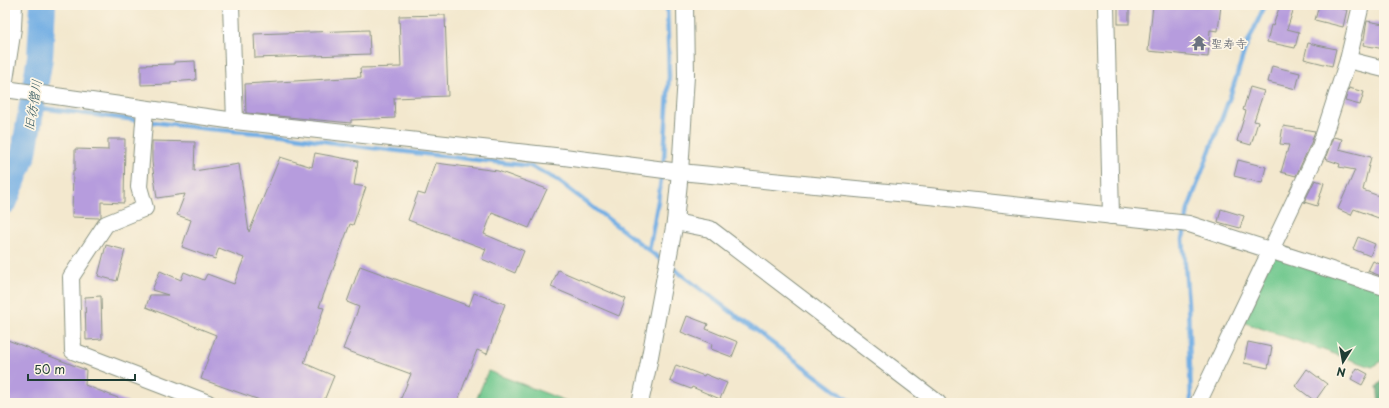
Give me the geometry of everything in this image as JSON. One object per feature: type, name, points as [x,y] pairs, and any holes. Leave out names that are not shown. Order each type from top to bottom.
[{"type":"street","points":[[5,80],[13,28],[14,5]]},
{"type":"street","points":[[231,5],[235,121]]},
{"type":"street","points":[[640,403],[675,222],[680,172],[686,76],[685,5]]},
{"type":"street","points":[[1106,5],[1111,216]]},
{"type":"street","points":[[1198,403],[1320,147],[1348,60],[1361,5]]},
{"type":"street","points":[[1348,60],[1384,69]]},
{"type":"street","points":[[5,89],[235,121],[564,157],[680,172],[1189,224],[1384,287]]},
{"type":"street","points":[[146,109],[139,188],[145,208],[106,224],[71,277],[73,351],[208,403]]},
{"type":"street","points":[[675,222],[710,230],[938,403]]},
{"type":"green space","points":[[1268,255],[1384,288],[1384,360],[1372,367],[1237,320]]},
{"type":"green space","points":[[488,371],[571,403],[475,403]]},
{"type":"green space","points":[[1384,379],[1384,403],[1379,403],[1377,386]]},
{"type":"building","points":[[1118,5],[1129,5],[1129,24],[1118,24]]},
{"type":"building","points":[[1153,5],[1221,5],[1218,31],[1210,30],[1208,57],[1148,51]]},
{"type":"building","points":[[1280,5],[1295,5],[1287,29],[1299,32],[1295,48],[1267,42],[1271,25],[1273,26]]},
{"type":"building","points":[[1319,5],[1347,10],[1343,27],[1315,20]]},
{"type":"building","points":[[445,15],[448,96],[394,98],[395,118],[351,120],[351,123],[246,113],[245,84],[361,77],[360,68],[401,67],[399,16]]},
{"type":"building","points":[[1367,21],[1384,24],[1384,49],[1363,45]]},
{"type":"building","points":[[369,30],[370,54],[255,58],[254,34]]},
{"type":"building","points":[[1308,43],[1336,49],[1332,66],[1304,59]]},
{"type":"building","points":[[195,61],[196,80],[171,82],[171,84],[141,85],[141,65],[174,64],[174,62]]},
{"type":"building","points":[[1272,66],[1300,73],[1296,89],[1268,82]]},
{"type":"building","points":[[1250,87],[1264,91],[1254,121],[1258,122],[1251,145],[1237,141],[1246,111],[1243,110]]},
{"type":"building","points":[[1349,88],[1364,92],[1360,105],[1345,101]]},
{"type":"building","points":[[1283,126],[1315,131],[1296,176],[1281,172],[1289,145],[1280,144]]},
{"type":"building","points":[[1333,137],[1342,139],[1339,149],[1371,157],[1363,190],[1384,198],[1384,220],[1354,209],[1351,215],[1338,209],[1355,170],[1339,167],[1340,164],[1325,159]]},
{"type":"building","points":[[108,139],[125,139],[124,203],[101,202],[101,217],[99,218],[72,217],[75,149],[108,150]]},
{"type":"building","points":[[152,141],[195,142],[194,171],[239,164],[249,232],[280,157],[312,167],[315,153],[358,161],[354,185],[366,187],[353,225],[350,224],[319,307],[324,308],[304,363],[334,376],[323,403],[268,403],[201,379],[216,335],[146,307],[150,295],[168,295],[152,290],[160,271],[181,280],[184,272],[204,280],[207,274],[234,284],[244,258],[219,248],[215,259],[182,247],[191,220],[177,215],[185,194],[157,198],[152,162]]},
{"type":"building","points":[[1238,160],[1266,167],[1262,183],[1234,176]]},
{"type":"building","points":[[436,163],[498,171],[547,189],[529,228],[492,213],[484,234],[524,251],[515,273],[482,259],[486,249],[408,220],[418,193],[425,195]]},
{"type":"building","points":[[1315,180],[1324,183],[1317,206],[1304,202]]},
{"type":"building","points":[[1221,209],[1244,216],[1240,228],[1218,222]]},
{"type":"building","points":[[1358,237],[1375,244],[1370,256],[1353,249]]},
{"type":"building","points":[[106,245],[125,250],[117,281],[98,276]]},
{"type":"building","points":[[1373,261],[1384,266],[1381,276],[1368,271]]},
{"type":"building","points":[[360,266],[469,306],[474,293],[505,304],[487,354],[477,350],[457,403],[399,403],[411,374],[343,349],[359,307],[347,302]]},
{"type":"building","points":[[558,270],[626,299],[619,316],[551,287]]},
{"type":"building","points":[[101,296],[102,339],[86,340],[85,297]]},
{"type":"building","points":[[687,316],[708,324],[706,329],[738,342],[732,357],[711,349],[712,344],[681,332]]},
{"type":"building","points":[[5,339],[86,370],[85,385],[128,403],[5,403]]},
{"type":"building","points":[[1248,342],[1272,347],[1268,368],[1244,363]]},
{"type":"building","points":[[676,365],[727,383],[720,399],[692,387],[691,389],[670,381]]},
{"type":"building","points":[[1357,368],[1368,374],[1362,385],[1351,379]]},
{"type":"building","points":[[1307,369],[1327,384],[1315,401],[1295,386]]},
{"type":"waterway","name":"旧彷僧川","points":[[5,201],[24,153],[40,57],[43,5]]},
{"type":"waterway","points":[[649,250],[664,158],[669,76],[667,5]]},
{"type":"waterway","points":[[1191,403],[1188,304],[1183,239],[1188,209],[1231,94],[1245,49],[1265,5]]},
{"type":"waterway","points":[[32,107],[209,129],[283,135],[355,146],[530,166],[556,179],[664,262]]},
{"type":"waterway","points":[[670,266],[852,403]]},
{"type":"place","name":"聖寿寺","points":[[1199,43]]}]
